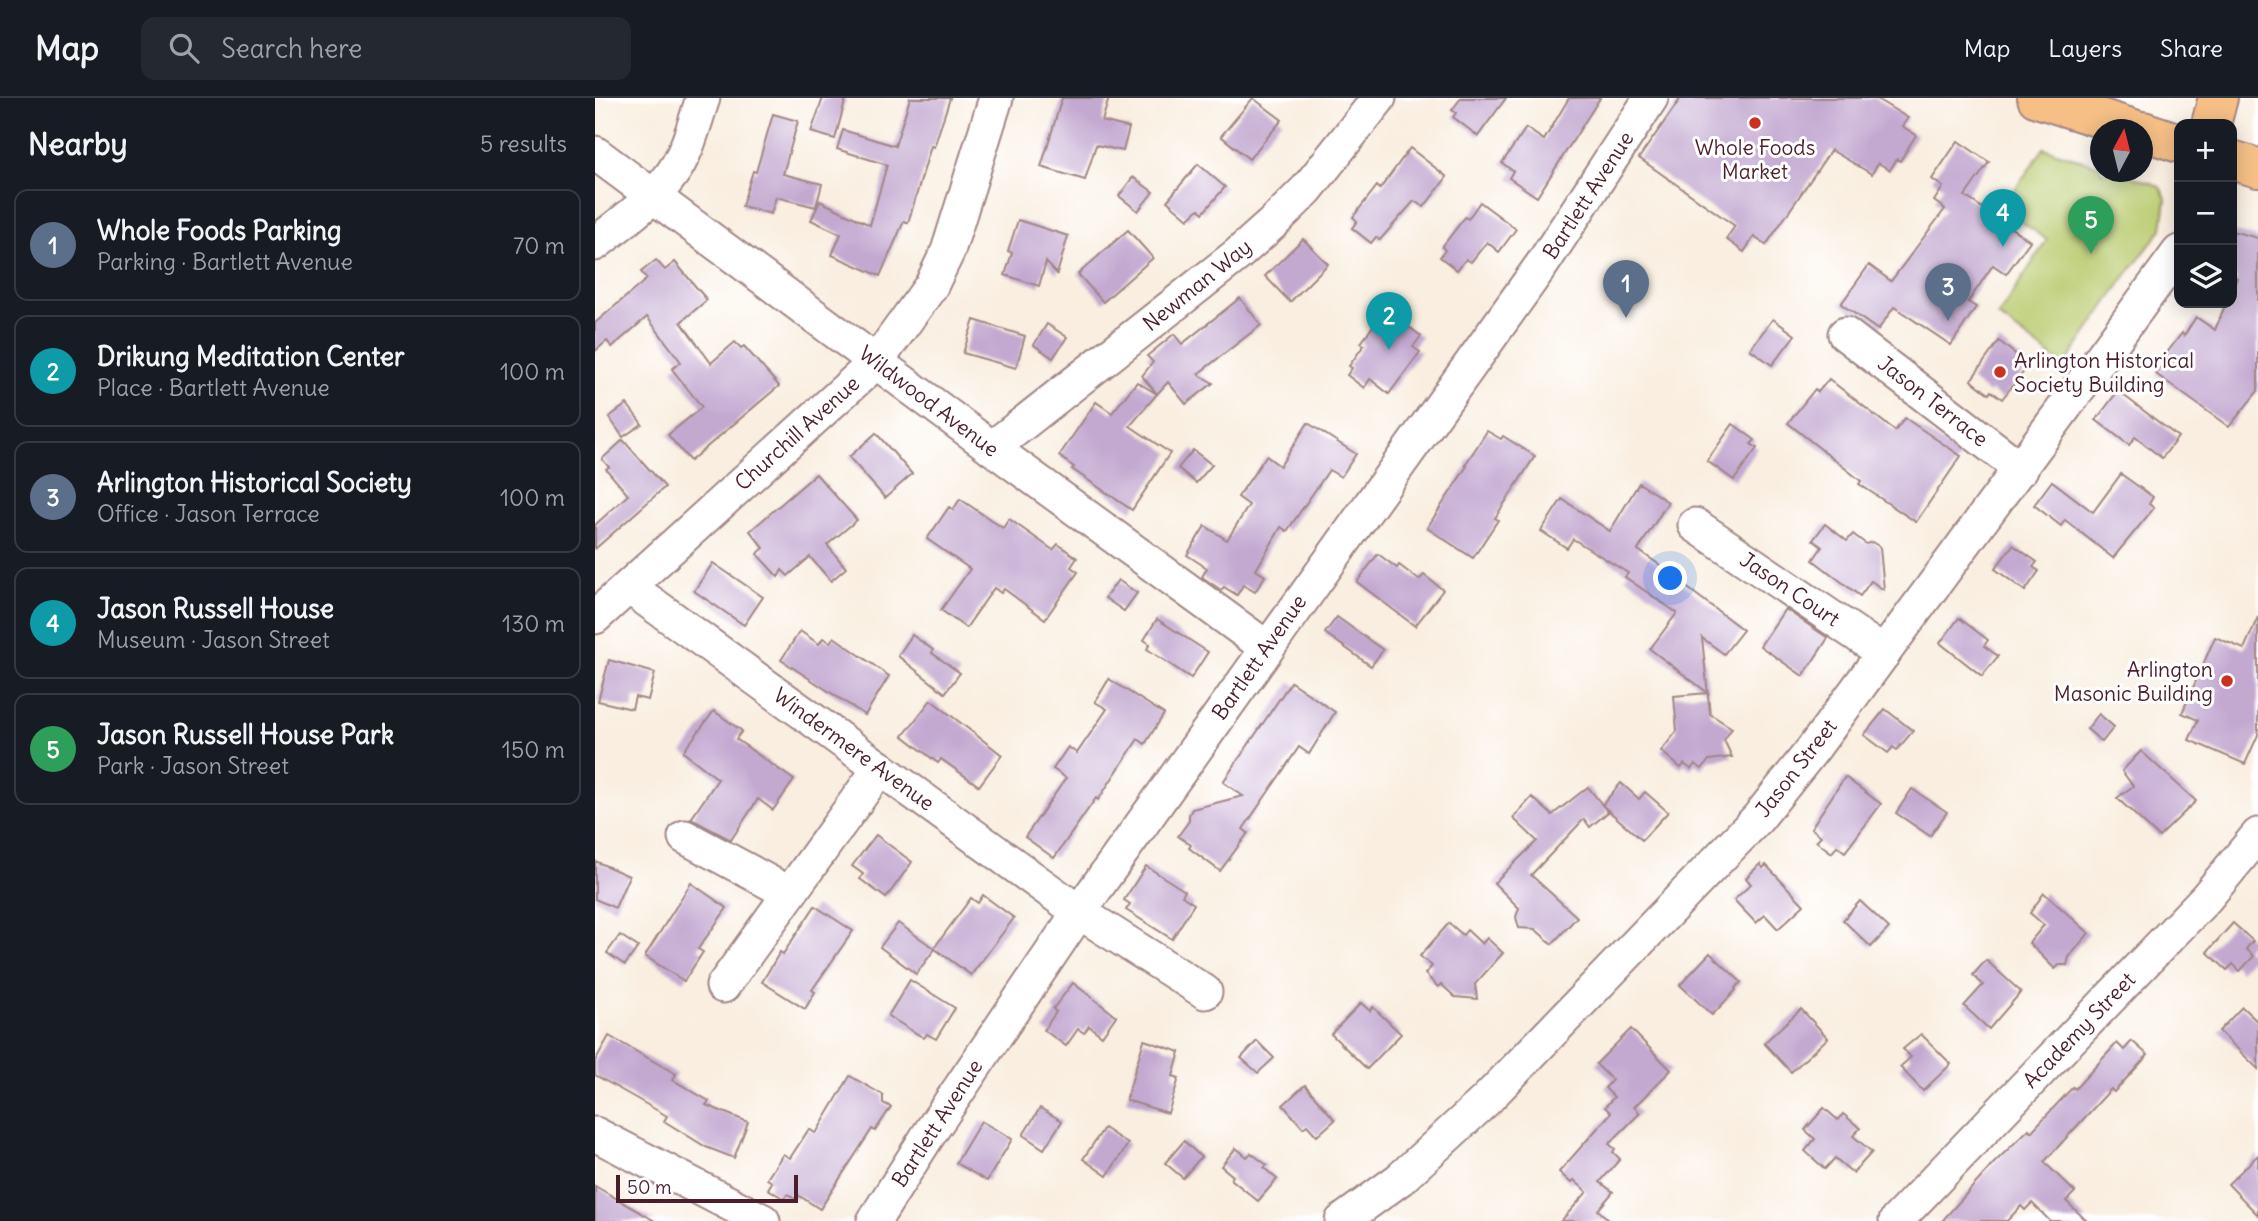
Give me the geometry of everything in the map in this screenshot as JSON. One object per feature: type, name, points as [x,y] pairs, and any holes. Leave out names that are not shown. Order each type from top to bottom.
[{"type":"main road","points":[[2037,98],[2103,119]]},
{"type":"main road","points":[[2212,119],[2218,98]]},
{"type":"main road","points":[[2153,134],[2174,141]]},
{"type":"main road","points":[[2237,162],[2258,168]]},
{"type":"street","points":[[595,244],[653,197],[673,173],[688,144],[703,98]]},
{"type":"street","name":"Churchill Avenue","points":[[595,617],[876,362],[931,286],[948,251],[996,98]]},
{"type":"street","name":"Newman Way","points":[[992,448],[1237,255],[1274,222],[1307,189],[1379,98]]},
{"type":"street","name":"Bartlett Avenue","points":[[874,1221],[927,1137],[1079,912],[1543,263],[1651,98]]},
{"type":"street","name":"Wildwood Avenue","points":[[595,153],[992,448],[1266,647]]},
{"type":"street","name":"Jason Street","points":[[1342,1221],[1400,1179],[1486,1100],[1758,818],[1813,749],[2021,470],[2174,259]]},
{"type":"street","name":"Jason Terrace","points":[[1845,334],[2021,470]]},
{"type":"street","name":"Jason Court","points":[[1695,525],[1884,653]]},
{"type":"street","name":"Windermere Avenue","points":[[629,587],[1079,912],[1205,992]]},
{"type":"street","points":[[723,986],[880,768]]},
{"type":"street","name":"Academy Street","points":[[1896,1221],[2206,898],[2258,835]]},
{"type":"street","points":[[685,837],[789,893]]},
{"type":"street","points":[[595,1134],[763,1221]]},
{"type":"green space","points":[[2044,148],[2090,163],[2090,182],[2149,182],[2161,188],[2166,199],[2162,229],[2064,366],[1998,316],[2047,240],[2002,208]]},
{"type":"building","points":[[823,98],[846,98],[835,139],[811,132]]},
{"type":"building","points":[[910,98],[950,98],[934,147],[931,146],[908,223],[904,221],[880,276],[832,255],[841,234],[811,220],[820,201],[870,225],[887,165],[837,149],[843,130],[895,146]]},
{"type":"building","points":[[1062,98],[1109,98],[1102,121],[1129,128],[1123,151],[1096,145],[1085,180],[1041,167]]},
{"type":"building","points":[[1253,98],[1282,120],[1249,159],[1221,136]]},
{"type":"building","points":[[1461,98],[1506,98],[1478,136],[1453,117],[1456,113],[1452,110]]},
{"type":"building","points":[[1569,98],[1600,98],[1537,197],[1509,178],[1513,171],[1502,163],[1526,128],[1544,140]]},
{"type":"building","points":[[1681,98],[1875,98],[1908,118],[1902,126],[1916,135],[1900,161],[1897,159],[1890,170],[1878,163],[1872,174],[1831,150],[1766,245],[1754,237],[1744,252],[1726,239],[1735,226],[1639,158]]},
{"type":"building","points":[[773,114],[798,121],[783,174],[822,184],[816,207],[776,197],[771,214],[742,206],[753,171],[756,172]]},
{"type":"building","points":[[1958,141],[1989,162],[1965,196],[2030,241],[2006,274],[1993,265],[1968,302],[1976,307],[1951,345],[1894,307],[1878,330],[1841,304],[1869,265],[1891,281],[1945,209],[1934,201],[1943,187],[1932,179]]},
{"type":"building","points":[[1410,148],[1447,177],[1424,207],[1414,201],[1380,240],[1376,237],[1371,243],[1352,228],[1357,221],[1353,217],[1377,186],[1380,189]]},
{"type":"building","points":[[1198,164],[1225,187],[1203,213],[1199,209],[1188,219],[1167,201]]},
{"type":"building","points":[[1133,177],[1153,192],[1138,211],[1119,196]]},
{"type":"building","points":[[1480,202],[1516,229],[1499,252],[1487,242],[1471,262],[1466,259],[1457,270],[1440,257],[1445,250],[1442,247]]},
{"type":"building","points":[[1018,220],[1068,236],[1057,274],[1046,262],[1039,286],[1005,275],[1012,253],[1008,251]]},
{"type":"building","points":[[1128,230],[1153,258],[1103,302],[1078,274]]},
{"type":"building","points":[[2237,232],[2258,238],[2258,391],[2229,427],[2156,374],[2168,357],[2166,354],[2182,333],[2184,336],[2196,317],[2215,330],[2224,308],[2237,308]]},
{"type":"building","points":[[1303,239],[1328,264],[1290,302],[1265,276]]},
{"type":"building","points":[[656,260],[665,270],[675,262],[707,300],[681,322],[711,363],[735,342],[741,348],[744,346],[779,386],[690,461],[668,435],[702,407],[672,369],[681,362],[647,317],[612,347],[607,341],[595,351],[595,323],[647,279],[641,272]]},
{"type":"building","points":[[1240,298],[1261,325],[1198,374],[1213,383],[1186,404],[1168,382],[1157,394],[1142,376],[1153,362],[1147,356],[1174,334],[1182,344]]},
{"type":"building","points":[[1385,309],[1421,336],[1413,347],[1420,352],[1389,394],[1370,379],[1364,388],[1347,375],[1352,368],[1349,366],[1364,345],[1361,343]]},
{"type":"building","points":[[1773,319],[1795,335],[1772,365],[1750,349]]},
{"type":"building","points":[[974,320],[1025,336],[1016,368],[963,353]]},
{"type":"building","points":[[1047,324],[1067,337],[1053,358],[1034,345]]},
{"type":"building","name":"Arlington Historical Society Building","points":[[1999,341],[2029,365],[2002,399],[1991,391],[1989,394],[1971,380]]},
{"type":"building","points":[[1829,379],[1895,431],[1905,418],[1961,456],[1916,522],[1859,484],[1861,481],[1788,423],[1815,389],[1818,392]]},
{"type":"building","points":[[1137,382],[1157,394],[1130,426],[1170,453],[1132,510],[1072,469],[1074,467],[1059,456],[1096,402],[1112,413]]},
{"type":"building","points":[[2118,391],[2178,437],[2162,458],[2135,437],[2129,445],[2096,420]]},
{"type":"building","points":[[627,404],[642,424],[623,437],[609,417]]},
{"type":"building","points":[[1308,423],[1356,454],[1341,477],[1329,470],[1287,531],[1281,527],[1256,570],[1265,576],[1255,592],[1243,585],[1237,595],[1224,587],[1221,590],[1202,577],[1207,568],[1187,555],[1205,526],[1227,540],[1249,505],[1238,497],[1266,456],[1280,466]]},
{"type":"building","points":[[1733,424],[1755,440],[1751,444],[1757,448],[1734,480],[1707,461]]},
{"type":"building","points":[[1487,431],[1501,439],[1503,436],[1535,456],[1473,558],[1427,528]]},
{"type":"building","points":[[876,433],[912,474],[885,498],[849,457]]},
{"type":"building","points":[[623,440],[665,487],[595,549],[595,525],[628,495],[606,469],[609,467],[602,459]]},
{"type":"building","points":[[1193,450],[1212,465],[1196,483],[1178,468]]},
{"type":"building","points":[[816,474],[857,520],[827,545],[846,568],[831,581],[810,557],[788,576],[782,570],[778,577],[757,554],[764,548],[750,531]]},
{"type":"building","points":[[2121,474],[2153,497],[2149,504],[2154,508],[2113,558],[2065,520],[2061,526],[2034,505],[2052,481],[2093,512]]},
{"type":"building","points":[[1639,483],[1668,502],[1638,550],[1683,581],[1681,583],[1743,630],[1724,654],[1702,638],[1708,693],[1650,649],[1677,613],[1625,577],[1628,573],[1573,539],[1567,548],[1541,531],[1562,499],[1610,531]]},
{"type":"building","points":[[960,499],[1003,528],[1009,519],[1053,550],[1058,544],[1077,558],[1071,567],[1078,572],[1045,619],[1004,589],[1001,593],[994,588],[966,628],[941,610],[970,569],[927,539],[949,507],[953,510]]},
{"type":"building","points":[[1825,524],[1847,541],[1853,534],[1866,544],[1872,542],[1880,547],[1884,590],[1871,581],[1860,596],[1813,560],[1822,547],[1813,540]]},
{"type":"building","points":[[2013,545],[2037,562],[2033,567],[2039,571],[2025,591],[1995,569]]},
{"type":"building","points":[[1378,554],[1419,580],[1424,575],[1443,590],[1415,626],[1357,582]]},
{"type":"building","points":[[713,563],[763,597],[744,625],[694,591]]},
{"type":"building","points":[[1118,580],[1137,593],[1124,611],[1105,598]]},
{"type":"building","points":[[1785,609],[1828,638],[1803,676],[1760,646]]},
{"type":"building","points":[[1337,617],[1383,650],[1371,666],[1325,633]]},
{"type":"building","name":"Arlington Masonic Building","points":[[2258,617],[2258,735],[2245,764],[2189,740],[2198,720],[2182,713],[2215,637],[2244,649]]},
{"type":"building","points":[[1959,618],[1988,640],[1984,646],[1998,656],[1982,676],[1940,643]]},
{"type":"building","points":[[1157,619],[1208,652],[1191,678],[1147,649],[1150,644],[1144,640]]},
{"type":"building","points":[[800,631],[819,644],[823,638],[830,642],[834,637],[889,676],[865,715],[781,660]]},
{"type":"building","points":[[912,635],[960,673],[945,693],[898,656]]},
{"type":"building","points":[[609,660],[655,673],[648,700],[635,697],[632,709],[598,701]]},
{"type":"building","points":[[1109,679],[1164,714],[1145,744],[1138,739],[1098,800],[1096,798],[1054,858],[1025,837],[1066,778],[1053,769],[1068,747],[1077,753],[1107,709],[1095,702]]},
{"type":"building","points":[[1291,682],[1335,712],[1309,754],[1299,747],[1243,829],[1248,833],[1220,871],[1189,848],[1191,845],[1178,836],[1189,821],[1192,809],[1243,796],[1223,782]]},
{"type":"building","points":[[1708,693],[1710,714],[1732,728],[1724,740],[1732,757],[1709,760],[1702,769],[1695,764],[1691,769],[1684,764],[1681,768],[1661,751],[1677,731],[1674,696]]},
{"type":"building","points":[[931,700],[1002,755],[979,786],[941,759],[938,763],[903,736]]},
{"type":"building","points":[[1885,709],[1913,731],[1897,750],[1893,747],[1888,753],[1864,735]]},
{"type":"building","points":[[714,711],[742,731],[736,739],[794,780],[773,810],[758,799],[731,840],[691,819],[718,779],[683,752]]},
{"type":"building","points":[[2099,714],[2114,727],[2102,742],[2087,729]]},
{"type":"building","points":[[2141,751],[2196,801],[2159,837],[2117,798],[2133,786],[2122,771]]},
{"type":"building","points":[[1845,777],[1881,804],[1845,852],[1837,846],[1832,853],[1816,841],[1821,836],[1811,828]]},
{"type":"building","points":[[1621,783],[1639,799],[1645,792],[1668,812],[1642,840],[1602,805]]},
{"type":"building","points":[[1588,787],[1608,812],[1590,827],[1584,819],[1531,875],[1577,917],[1552,944],[1535,929],[1519,928],[1516,917],[1519,908],[1494,883],[1537,841],[1513,818],[1532,797],[1552,815]]},
{"type":"building","points":[[1912,789],[1947,812],[1930,836],[1896,813]]},
{"type":"building","points":[[876,835],[912,862],[886,898],[860,879],[863,874],[852,866]]},
{"type":"building","points":[[595,861],[629,876],[615,908],[595,899]]},
{"type":"building","points":[[1760,864],[1763,868],[1766,865],[1804,905],[1778,929],[1765,915],[1756,923],[1734,900],[1751,884],[1746,878]]},
{"type":"building","points":[[1146,866],[1185,891],[1182,896],[1194,904],[1172,939],[1126,910],[1130,904],[1124,900]]},
{"type":"building","points":[[691,883],[727,908],[698,949],[703,952],[684,981],[645,956]]},
{"type":"building","points":[[2044,893],[2089,933],[2069,957],[2067,965],[2059,965],[2055,969],[2029,943],[2044,925],[2030,913]]},
{"type":"building","points":[[983,895],[1014,918],[971,975],[935,949],[916,974],[880,947],[898,923],[934,948],[971,898],[978,903]]},
{"type":"building","points":[[1860,901],[1889,928],[1871,947],[1843,920]]},
{"type":"building","points":[[815,906],[853,931],[812,990],[815,992],[805,1009],[762,982],[780,952],[783,954]]},
{"type":"building","points":[[1449,923],[1463,935],[1467,930],[1482,944],[1487,938],[1503,953],[1475,984],[1477,999],[1455,997],[1441,984],[1438,987],[1425,974],[1432,966],[1420,956]]},
{"type":"building","points":[[2233,923],[2253,941],[2246,949],[2254,956],[2240,971],[2233,964],[2227,970],[2207,952]]},
{"type":"building","points":[[620,935],[638,947],[625,965],[607,953]]},
{"type":"building","points":[[1710,953],[1741,982],[1712,1015],[1680,985]]},
{"type":"building","points":[[1986,960],[2021,992],[1989,1029],[1964,1006],[1983,985],[1973,975]]},
{"type":"building","points":[[910,980],[955,1008],[936,1039],[927,1034],[924,1038],[888,1016]]},
{"type":"building","points":[[1073,983],[1116,1016],[1102,1036],[1089,1026],[1084,1033],[1078,1029],[1066,1046],[1044,1030],[1056,1012],[1053,1009]]},
{"type":"building","points":[[1361,1003],[1370,1011],[1373,1007],[1401,1034],[1367,1069],[1331,1034]]},
{"type":"building","points":[[2242,1007],[2258,1022],[2258,1069],[2219,1031]]},
{"type":"building","points":[[1801,1009],[1828,1038],[1791,1072],[1764,1043]]},
{"type":"building","points":[[1631,1029],[1671,1070],[1634,1107],[1640,1113],[1609,1144],[1620,1159],[1600,1182],[1613,1192],[1598,1210],[1610,1221],[1561,1221],[1587,1192],[1574,1180],[1571,1183],[1559,1172],[1611,1113],[1605,1107],[1614,1097],[1605,1088],[1612,1080],[1596,1064]]},
{"type":"building","points":[[1921,1034],[1951,1064],[1923,1091],[1900,1067],[1911,1057],[1903,1049]]},
{"type":"building","points":[[609,1036],[676,1074],[673,1080],[709,1101],[706,1105],[748,1122],[734,1158],[706,1147],[664,1121],[667,1116],[595,1075],[595,1061]]},
{"type":"building","points":[[1144,1040],[1180,1052],[1173,1076],[1179,1078],[1168,1113],[1126,1100]]},
{"type":"building","points":[[1257,1041],[1274,1058],[1258,1073],[1241,1058]]},
{"type":"building","points":[[2132,1041],[2148,1055],[2114,1092],[2111,1089],[2044,1162],[2075,1192],[2066,1201],[2087,1221],[2050,1221],[2032,1203],[2025,1210],[2021,1206],[2007,1221],[1942,1221],[1994,1163],[2029,1129],[2031,1132],[2117,1043],[2124,1050]]},
{"type":"building","points":[[850,1076],[883,1095],[883,1103],[891,1107],[875,1131],[872,1129],[820,1209],[798,1195],[795,1199],[788,1194],[784,1199],[768,1189],[772,1182],[767,1179],[783,1154],[790,1158],[809,1129],[815,1133],[818,1130]]},
{"type":"building","points":[[1305,1085],[1335,1120],[1317,1136],[1307,1125],[1303,1128],[1283,1105]]},
{"type":"building","points":[[1040,1108],[1062,1121],[1044,1149],[1023,1135]]},
{"type":"building","points":[[1824,1108],[1838,1120],[1843,1114],[1860,1128],[1853,1136],[1872,1152],[1853,1173],[1835,1158],[1825,1169],[1805,1151],[1815,1139],[1805,1130]]},
{"type":"building","points":[[981,1121],[1012,1139],[987,1181],[956,1163]]},
{"type":"building","points":[[1104,1128],[1128,1144],[1107,1176],[1083,1159]]},
{"type":"building","points":[[1184,1141],[1201,1157],[1183,1178],[1165,1163]]},
{"type":"building","points":[[1236,1148],[1247,1157],[1251,1153],[1267,1165],[1264,1168],[1277,1179],[1258,1201],[1231,1179],[1233,1176],[1221,1166]]},
{"type":"building","points":[[2258,1155],[2258,1215],[2228,1184]]},
{"type":"building","points":[[595,1186],[655,1221],[595,1221]]},
{"type":"place","name":"Whole Foods Market","points":[[1755,123]]},
{"type":"place","name":"Jason Russell House","points":[[2003,247]]},
{"type":"place","name":"Jason Russell House Park","points":[[2091,254]]},
{"type":"place","name":"Whole Foods Parking","points":[[1626,318]]},
{"type":"place","name":"Arlington Historical Society","points":[[1948,321]]},
{"type":"place","name":"Drikung Meditation Center","points":[[1389,350]]},
{"type":"place","name":"Arlington Historical Society Building","points":[[2000,372]]},
{"type":"place","name":"Arlington Masonic Building","points":[[2227,681]]}]
